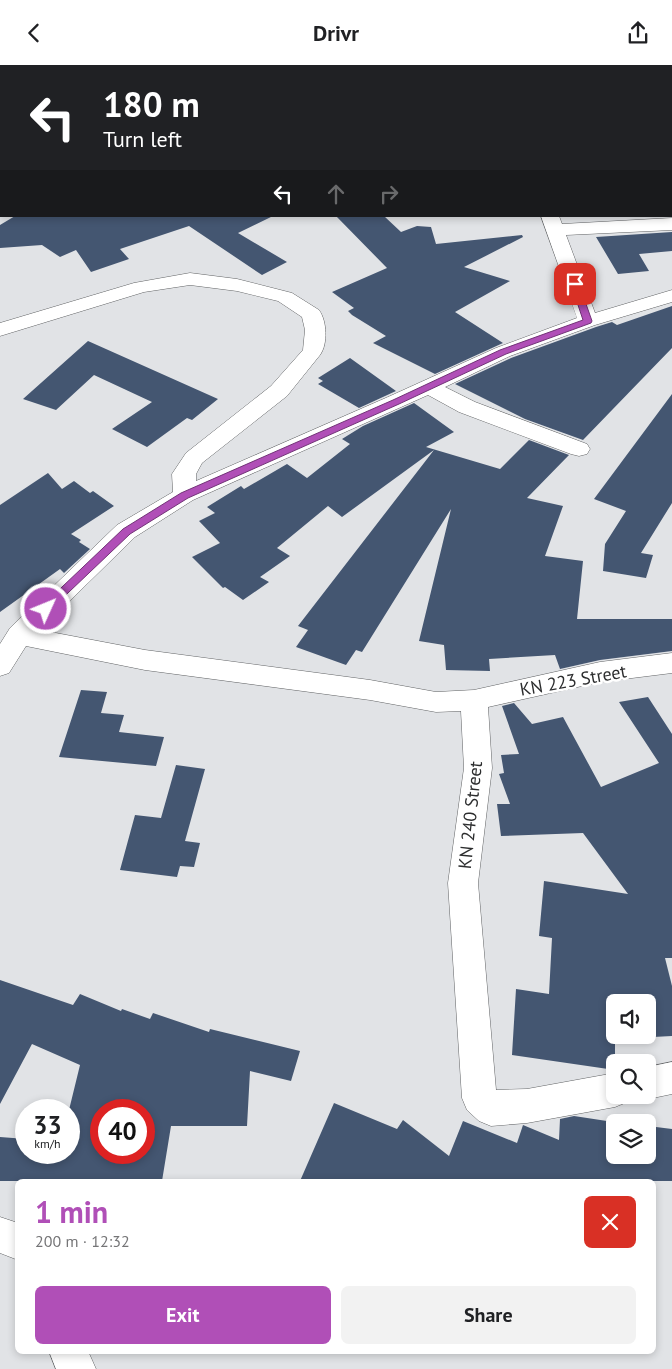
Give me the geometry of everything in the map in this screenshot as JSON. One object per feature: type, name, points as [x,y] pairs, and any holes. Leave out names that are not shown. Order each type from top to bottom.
[{"type":"street","points":[[588,321],[553,223],[672,223]]},
{"type":"street","points":[[0,330],[141,287],[190,279],[237,285],[285,297],[312,314],[315,330],[313,351],[279,391],[194,458],[184,474],[185,495]]},
{"type":"street","points":[[0,666],[19,635],[126,531],[185,495],[503,352],[588,321],[672,296]]},
{"type":"street","points":[[428,387],[467,407],[579,449]]},
{"type":"street","points":[[19,635],[164,663],[370,690],[436,702],[474,700]]},
{"type":"street","name":"KN 223 Street","points":[[474,700],[600,672],[672,663]]},
{"type":"street","name":"KN 240 Street","points":[[474,700],[478,769],[463,883],[479,1098],[492,1109],[527,1106],[606,1092]]},
{"type":"street","points":[[656,1081],[672,1078]]},
{"type":"street","points":[[0,1235],[15,1241]]},
{"type":"street","points":[[69,1354],[76,1369]]},
{"type":"building","points":[[13,217],[271,217],[238,233],[287,262],[262,275],[189,226],[120,249],[129,259],[91,272],[76,250],[60,257],[42,245],[0,248],[0,225]]},
{"type":"building","points":[[337,217],[385,217],[401,232],[417,226],[431,227],[436,244],[522,235],[523,237],[464,267],[510,281],[455,312],[503,343],[435,374],[373,343],[386,336],[352,315],[348,311],[354,308],[332,292],[387,268]]},
{"type":"building","points":[[672,232],[672,251],[639,254],[649,271],[618,274],[596,237]]},
{"type":"building","points":[[672,306],[672,348],[583,440],[525,419],[455,384],[511,358],[596,327],[612,322],[617,325]]},
{"type":"building","points":[[88,341],[218,399],[192,420],[187,418],[147,447],[112,429],[152,402],[94,375],[56,410],[23,399]]},
{"type":"building","points":[[350,358],[396,391],[359,408],[318,384],[323,381],[318,378]]},
{"type":"building","points":[[672,394],[672,503],[641,553],[653,555],[646,578],[603,571],[605,544],[626,511],[594,499]]},
{"type":"building","points":[[414,403],[454,432],[426,447],[500,469],[529,440],[569,455],[527,498],[563,506],[545,556],[583,561],[577,619],[672,619],[672,651],[600,660],[560,669],[555,655],[489,659],[490,671],[446,670],[444,645],[419,641],[451,509],[362,652],[356,650],[346,665],[296,647],[308,630],[298,626],[434,450],[342,517],[328,506],[277,548],[290,556],[260,577],[269,582],[243,600],[225,587],[223,588],[192,557],[220,543],[199,521],[215,513],[207,507],[241,486],[244,489],[287,464],[307,478],[350,444],[342,439],[363,426]]},
{"type":"building","points":[[48,473],[62,489],[74,481],[90,493],[93,491],[114,506],[71,534],[90,549],[64,573],[60,569],[0,612],[0,505]]},
{"type":"building","points":[[81,690],[107,692],[101,713],[124,715],[119,732],[164,737],[156,766],[59,757]]},
{"type":"building","points":[[648,697],[672,734],[672,958],[665,958],[672,986],[672,1036],[656,1037],[656,994],[606,994],[606,1044],[615,1044],[615,1054],[606,1054],[606,1069],[512,1055],[516,989],[549,994],[552,938],[539,936],[544,881],[628,894],[583,833],[501,836],[497,804],[510,804],[499,774],[504,773],[501,755],[519,754],[502,706],[514,703],[532,724],[563,717],[601,787],[659,763],[619,702]]},
{"type":"building","points":[[176,765],[205,769],[185,841],[200,843],[194,867],[180,866],[177,877],[120,870],[135,815],[161,818]]},
{"type":"building","points":[[0,980],[73,1005],[80,994],[121,1011],[122,1009],[150,1019],[153,1013],[209,1032],[210,1029],[300,1051],[291,1081],[250,1071],[247,1126],[171,1126],[162,1179],[15,1179],[15,1181],[0,1181],[0,1137],[15,1138],[15,1164],[80,1164],[80,1099],[72,1099],[80,1065],[32,1044],[0,1104]]},
{"type":"building","points":[[334,1103],[397,1129],[403,1120],[449,1156],[463,1121],[517,1143],[523,1125],[559,1140],[560,1119],[574,1116],[606,1121],[606,1164],[656,1164],[656,1127],[672,1129],[672,1181],[656,1181],[656,1179],[301,1179]]},
{"type":"route","points":[[46,609],[126,531],[185,495],[396,402],[503,352],[588,321],[575,284]]}]
